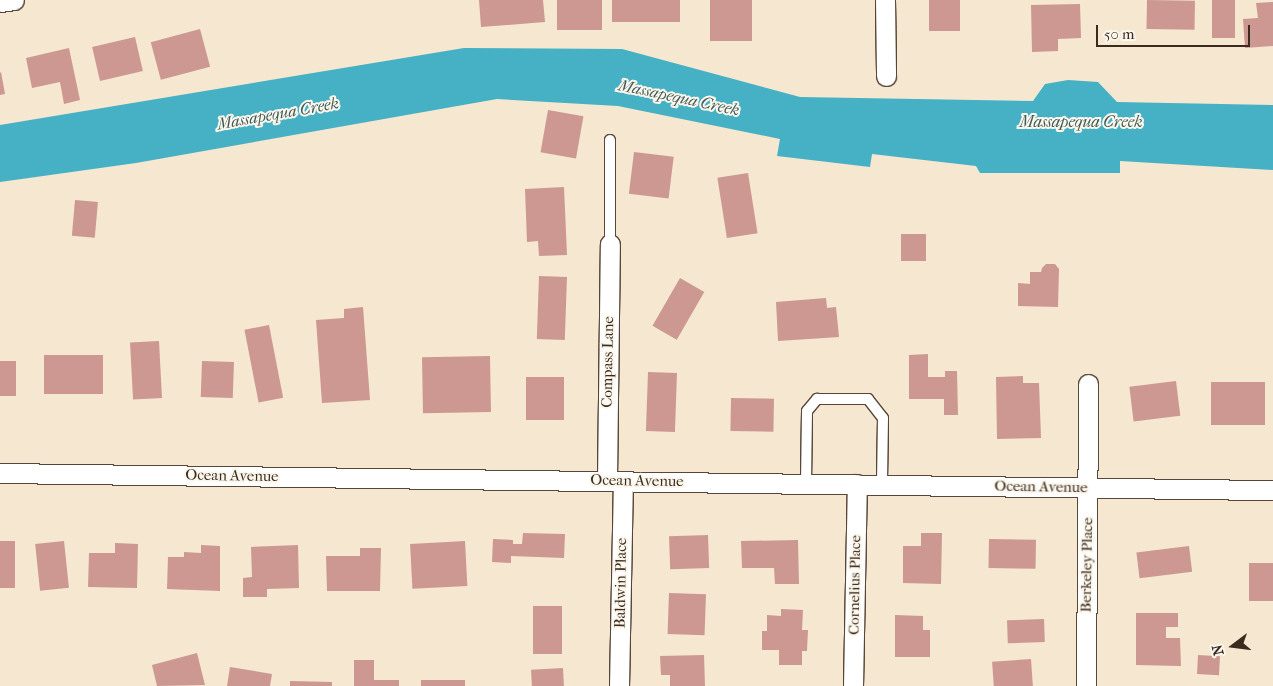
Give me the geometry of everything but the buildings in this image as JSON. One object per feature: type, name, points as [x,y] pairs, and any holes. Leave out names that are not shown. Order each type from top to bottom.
[{"type":"street","points":[[0,2],[14,0]]},
{"type":"street","points":[[885,0],[886,76]]},
{"type":"street","name":"Compass Lane","points":[[610,244],[615,481]]},
{"type":"street","name":"Berkeley Place","points":[[1086,686],[1088,384]]},
{"type":"street","name":"Ocean Avenue","points":[[0,473],[1273,490]]},
{"type":"street","name":"Baldwin Place","points":[[615,481],[619,686]]},
{"type":"street","name":"Cornelius Place","points":[[853,686],[857,484]]},
{"type":"lane","points":[[610,140],[610,244]]},
{"type":"lane","points":[[806,483],[807,411],[817,399],[868,400],[883,418],[882,484]]},
{"type":"water","name":"Massapequa Creek","points":[[464,48],[622,49],[800,97],[1033,101],[1045,84],[1068,80],[1098,82],[1117,102],[1273,105],[1273,170],[1120,161],[1120,173],[980,173],[976,166],[872,154],[870,167],[777,156],[780,139],[618,106],[497,99],[136,163],[0,182],[0,125]]}]
